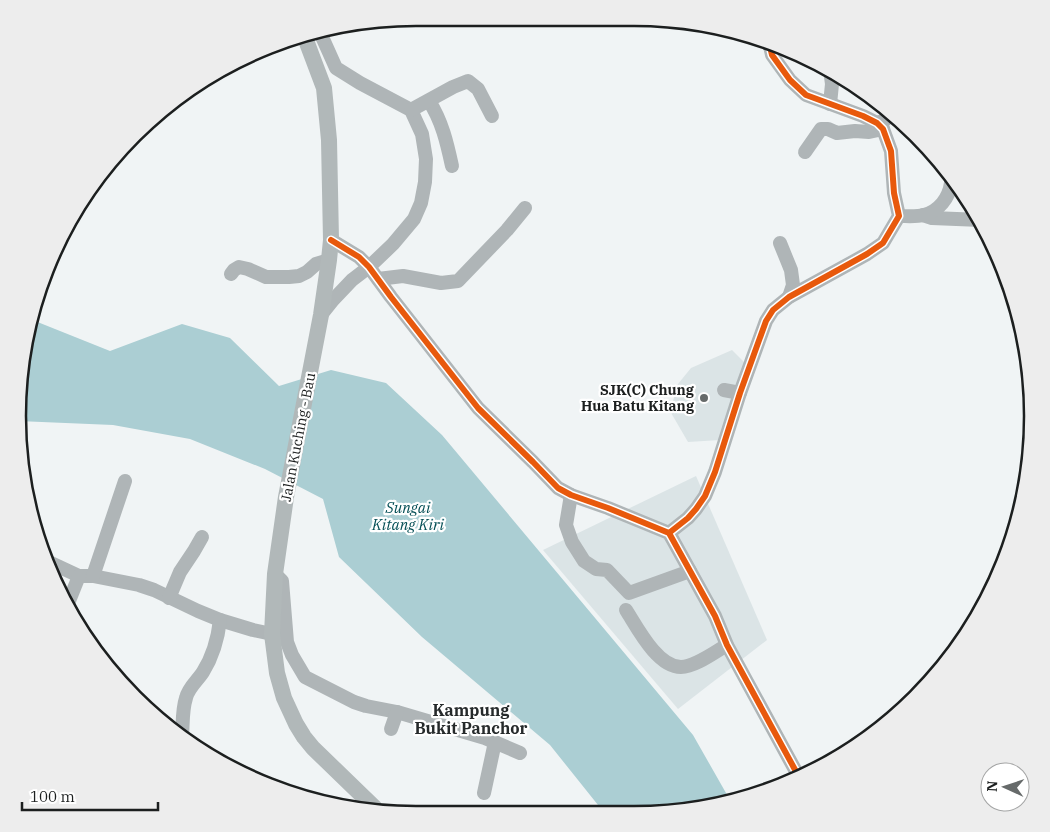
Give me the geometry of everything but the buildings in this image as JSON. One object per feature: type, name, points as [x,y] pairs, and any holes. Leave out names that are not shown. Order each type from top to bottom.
[{"type":"main road","name":"Jalan Kuching - Bau","points":[[307,42],[324,88],[329,140],[331,240],[317,339],[286,497],[275,574],[272,634],[277,673],[284,698],[296,724],[314,748],[369,803]]},
{"type":"street","points":[[321,315],[352,280],[393,244],[414,219],[421,203],[425,182],[426,158],[422,134],[411,110],[336,68],[323,38]]},
{"type":"street","points":[[669,533],[688,518],[705,496],[715,472],[740,392],[766,321],[773,310],[789,297],[867,254],[883,243],[899,216],[894,193],[891,151],[880,126],[806,94],[790,80],[771,52]]},
{"type":"street","points":[[830,104],[831,80]]},
{"type":"street","points":[[411,110],[468,81],[478,89],[492,116]]},
{"type":"street","points":[[429,101],[442,126],[452,166]]},
{"type":"street","points":[[805,152],[821,129],[837,132],[869,132],[880,126],[885,119]]},
{"type":"street","points":[[899,216],[923,215],[934,211],[943,203],[950,188]]},
{"type":"street","points":[[378,279],[402,276],[441,283],[458,282],[525,208]]},
{"type":"street","points":[[923,215],[932,218],[971,220]]},
{"type":"street","points":[[331,240],[359,257],[369,267],[478,408],[558,488],[571,495],[669,533],[716,616],[727,645],[795,771]]},
{"type":"street","points":[[780,243],[791,270],[793,285],[789,297]]},
{"type":"street","points":[[231,274],[239,267],[266,277],[289,278],[299,276],[316,264],[329,260]]},
{"type":"street","points":[[724,390],[740,392]]},
{"type":"street","points":[[93,576],[125,481]]},
{"type":"street","points":[[571,495],[566,525],[572,542],[584,561],[596,569],[607,570],[629,593],[690,571]]},
{"type":"street","points":[[169,598],[180,572],[202,537]]},
{"type":"street","points":[[56,565],[79,576],[93,576],[140,585],[220,620],[272,634]]},
{"type":"street","points":[[275,574],[282,581],[287,642],[305,677],[354,702],[397,712],[485,738],[520,753]]},
{"type":"street","points":[[71,597],[79,576]]},
{"type":"street","points":[[626,610],[652,650],[672,666],[692,665],[727,645]]},
{"type":"street","points":[[182,727],[186,696],[210,659],[220,620]]},
{"type":"street","points":[[391,729],[397,712]]},
{"type":"street","points":[[484,793],[495,742]]},
{"type":"shaded area","name":"SJK(C) Chung Hua Batu Kitang","points":[[732,350],[746,364],[720,440],[688,442],[670,411],[678,384],[691,368]]},
{"type":"shaded area","points":[[696,476],[767,640],[678,709],[543,550]]},
{"type":"water","name":"Sungai Kitang Kiri","points":[[38,322],[110,351],[182,324],[230,338],[279,386],[331,370],[386,383],[442,435],[693,735],[727,794],[659,805],[599,806],[550,745],[422,637],[339,557],[323,499],[265,469],[190,439],[113,425],[26,421],[30,365]]},
{"type":"cycle path","points":[[669,533],[688,518],[705,496],[715,472],[740,393],[766,321],[773,310],[789,297],[867,254],[883,243],[899,216],[894,193],[891,151],[883,129],[877,123],[863,116],[806,95],[790,80],[771,52]]},
{"type":"cycle path","points":[[331,240],[359,257],[369,267],[478,408],[558,488],[571,495],[669,533],[715,616],[727,645],[795,771]]},
{"type":"place","name":"SJK(C) Chung Hua Batu Kitang","points":[[704,398]]},
{"type":"district","name":"Kampung Bukit Panchor","points":[[471,719]]}]
